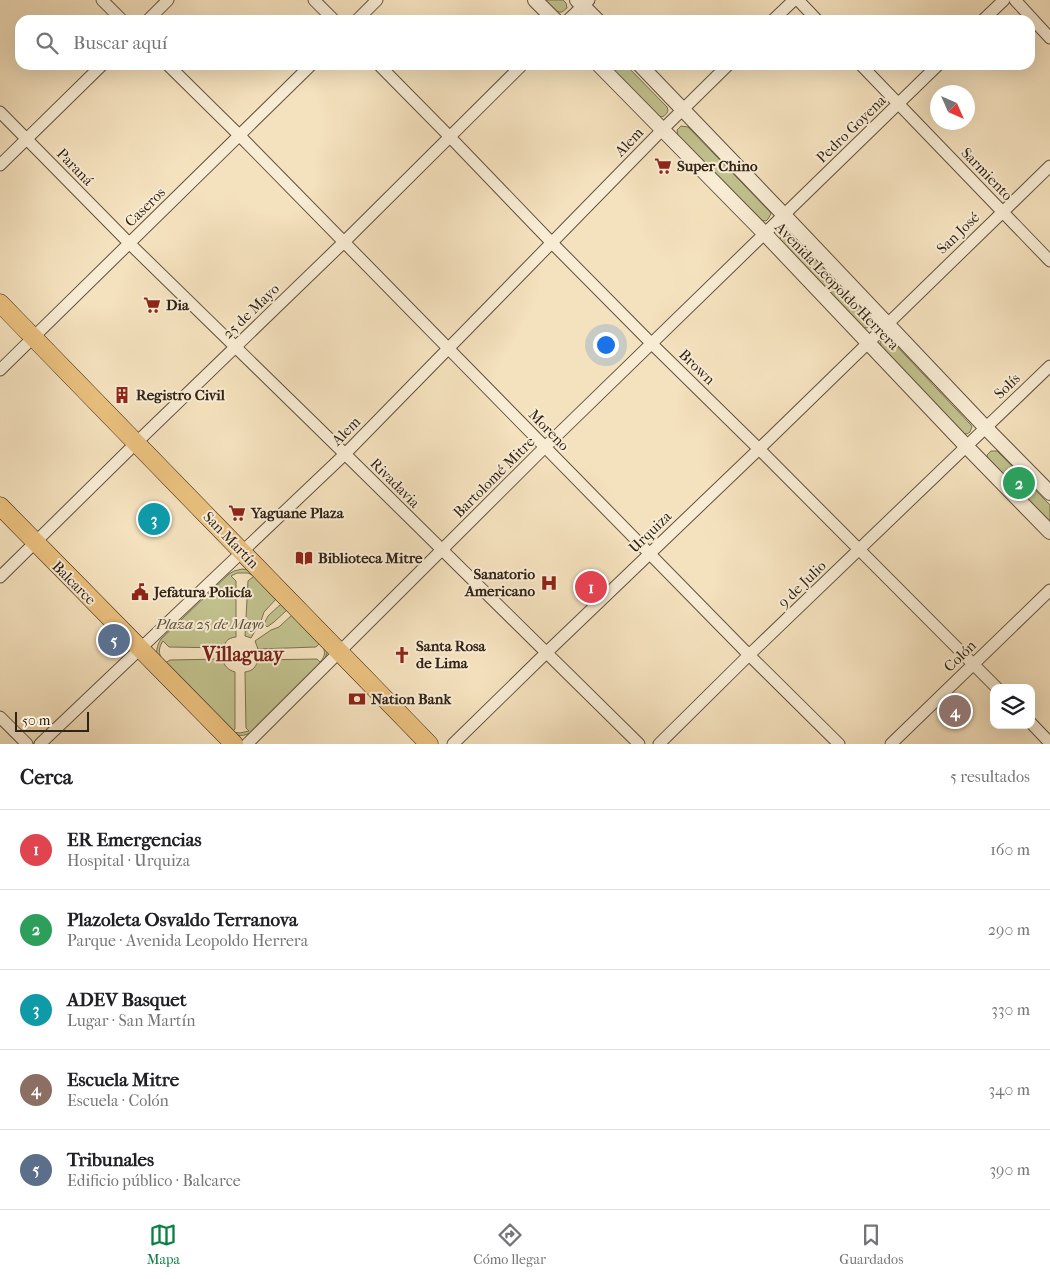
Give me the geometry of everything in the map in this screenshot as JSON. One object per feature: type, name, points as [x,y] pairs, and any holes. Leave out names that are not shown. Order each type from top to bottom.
[{"type":"main road","name":"San Martín","points":[[0,303],[429,744]]},
{"type":"main road","name":"Balcarce","points":[[0,506],[234,744]]},
{"type":"street","points":[[102,0],[117,15]]},
{"type":"street","points":[[153,15],[168,0]]},
{"type":"street","points":[[314,0],[329,15]]},
{"type":"street","points":[[362,15],[377,0]]},
{"type":"street","points":[[535,0],[550,15]]},
{"type":"street","points":[[778,15],[794,0]]},
{"type":"street","points":[[798,0],[812,15]]},
{"type":"street","points":[[989,15],[1004,0]]},
{"type":"street","points":[[1015,0],[1029,15]]},
{"type":"street","points":[[572,15],[583,2],[593,15]]},
{"type":"street","points":[[1035,22],[1050,38]]},
{"type":"street","points":[[0,165],[97,70]]},
{"type":"street","name":"Moreno","points":[[173,70],[649,554],[839,744]]},
{"type":"street","name":"Caseros","points":[[0,370],[306,70]]},
{"type":"street","name":"Brown","points":[[384,70],[652,344],[993,684]]},
{"type":"street","name":"25 de Mayo","points":[[0,577],[344,242],[517,70]]},
{"type":"street","name":"Avenida Leopoldo Herrera","points":[[604,70],[765,234],[1050,532]]},
{"type":"street","name":"Avenida Leopoldo Herrera","points":[[645,70],[1050,493]]},
{"type":"street","name":"Alem","points":[[40,744],[345,454],[662,129],[723,70]]},
{"type":"street","name":"Sarmiento","points":[[865,70],[1050,261]]},
{"type":"street","name":"Pedro Goyena","points":[[765,234],[933,70]]},
{"type":"street","name":"Paraná","points":[[0,112],[129,243]]},
{"type":"street","name":"San José","points":[[869,343],[887,323],[1050,166]]},
{"type":"street","name":"Bartolomé Mitre","points":[[247,744],[545,447],[765,234]]},
{"type":"street","name":"Rivadavia","points":[[129,243],[639,744]]},
{"type":"street","name":"Urquiza","points":[[453,744],[869,343]]},
{"type":"street","name":"Solís","points":[[967,447],[1050,366]]},
{"type":"street","name":"9 de Julio","points":[[660,744],[749,655],[967,447]]},
{"type":"street","name":"Colón","points":[[891,744],[1050,590]]},
{"type":"street","points":[[0,717],[26,744]]},
{"type":"street","points":[[1035,727],[1050,743]]},
{"type":"green space","points":[[545,0],[563,0],[567,8],[562,12],[557,12]]},
{"type":"green space","points":[[613,70],[631,70],[667,107],[666,115],[658,116]]},
{"type":"green space","points":[[681,126],[688,127],[770,212],[771,214],[766,221],[760,220],[678,136],[677,130]]},
{"type":"green space","points":[[787,231],[791,233],[871,319],[870,326],[867,328],[862,327],[781,242],[780,235]]},
{"type":"green space","points":[[884,338],[891,340],[971,425],[970,432],[967,434],[962,433],[881,347],[880,342]]},
{"type":"green space","points":[[991,451],[997,451],[1050,505],[1050,523],[988,459],[987,455]]},
{"type":"green space","name":"Plaza 25 de Mayo","points":[[242,569],[255,573],[324,644],[327,653],[321,664],[253,731],[241,736],[228,731],[158,660],[157,655],[161,639],[234,571]],"holes":[[[237,573],[248,573],[254,576],[248,581],[245,636],[251,638],[264,612],[277,598],[282,603],[268,616],[264,624],[267,627],[288,609],[293,614],[279,627],[255,641],[258,649],[316,647],[320,643],[324,653],[320,662],[317,659],[258,660],[254,668],[245,672],[246,728],[249,731],[240,733],[232,732],[235,729],[235,672],[224,664],[223,659],[170,660],[165,663],[159,650],[163,641],[169,647],[224,648],[227,640],[236,637],[236,581],[231,576]]]},
{"type":"place","name":"Super Chino","points":[[663,166]]},
{"type":"place","name":"Dia","points":[[152,305]]},
{"type":"place","name":"Registro Civil","points":[[122,395]]},
{"type":"place","name":"Plazoleta Osvaldo Terranova","points":[[1019,483]]},
{"type":"place","name":"Yaguane Plaza","points":[[237,513]]},
{"type":"place","name":"ADEV Basquet","points":[[154,519]]},
{"type":"place","name":"Biblioteca Mitre","points":[[304,558]]},
{"type":"place","name":"Sanatorio Americano","points":[[549,583]]},
{"type":"place","name":"ER Emergencias","points":[[591,587]]},
{"type":"place","name":"Jefatura Policía","points":[[140,592]]},
{"type":"place","name":"Tribunales","points":[[114,640]]},
{"type":"place","name":"Santa Rosa de Lima","points":[[402,655]]},
{"type":"place","name":"Nation Bank","points":[[357,699]]},
{"type":"place","name":"Escuela Mitre","points":[[955,711]]},
{"type":"district","name":"Villaguay","points":[[243,654]]}]
